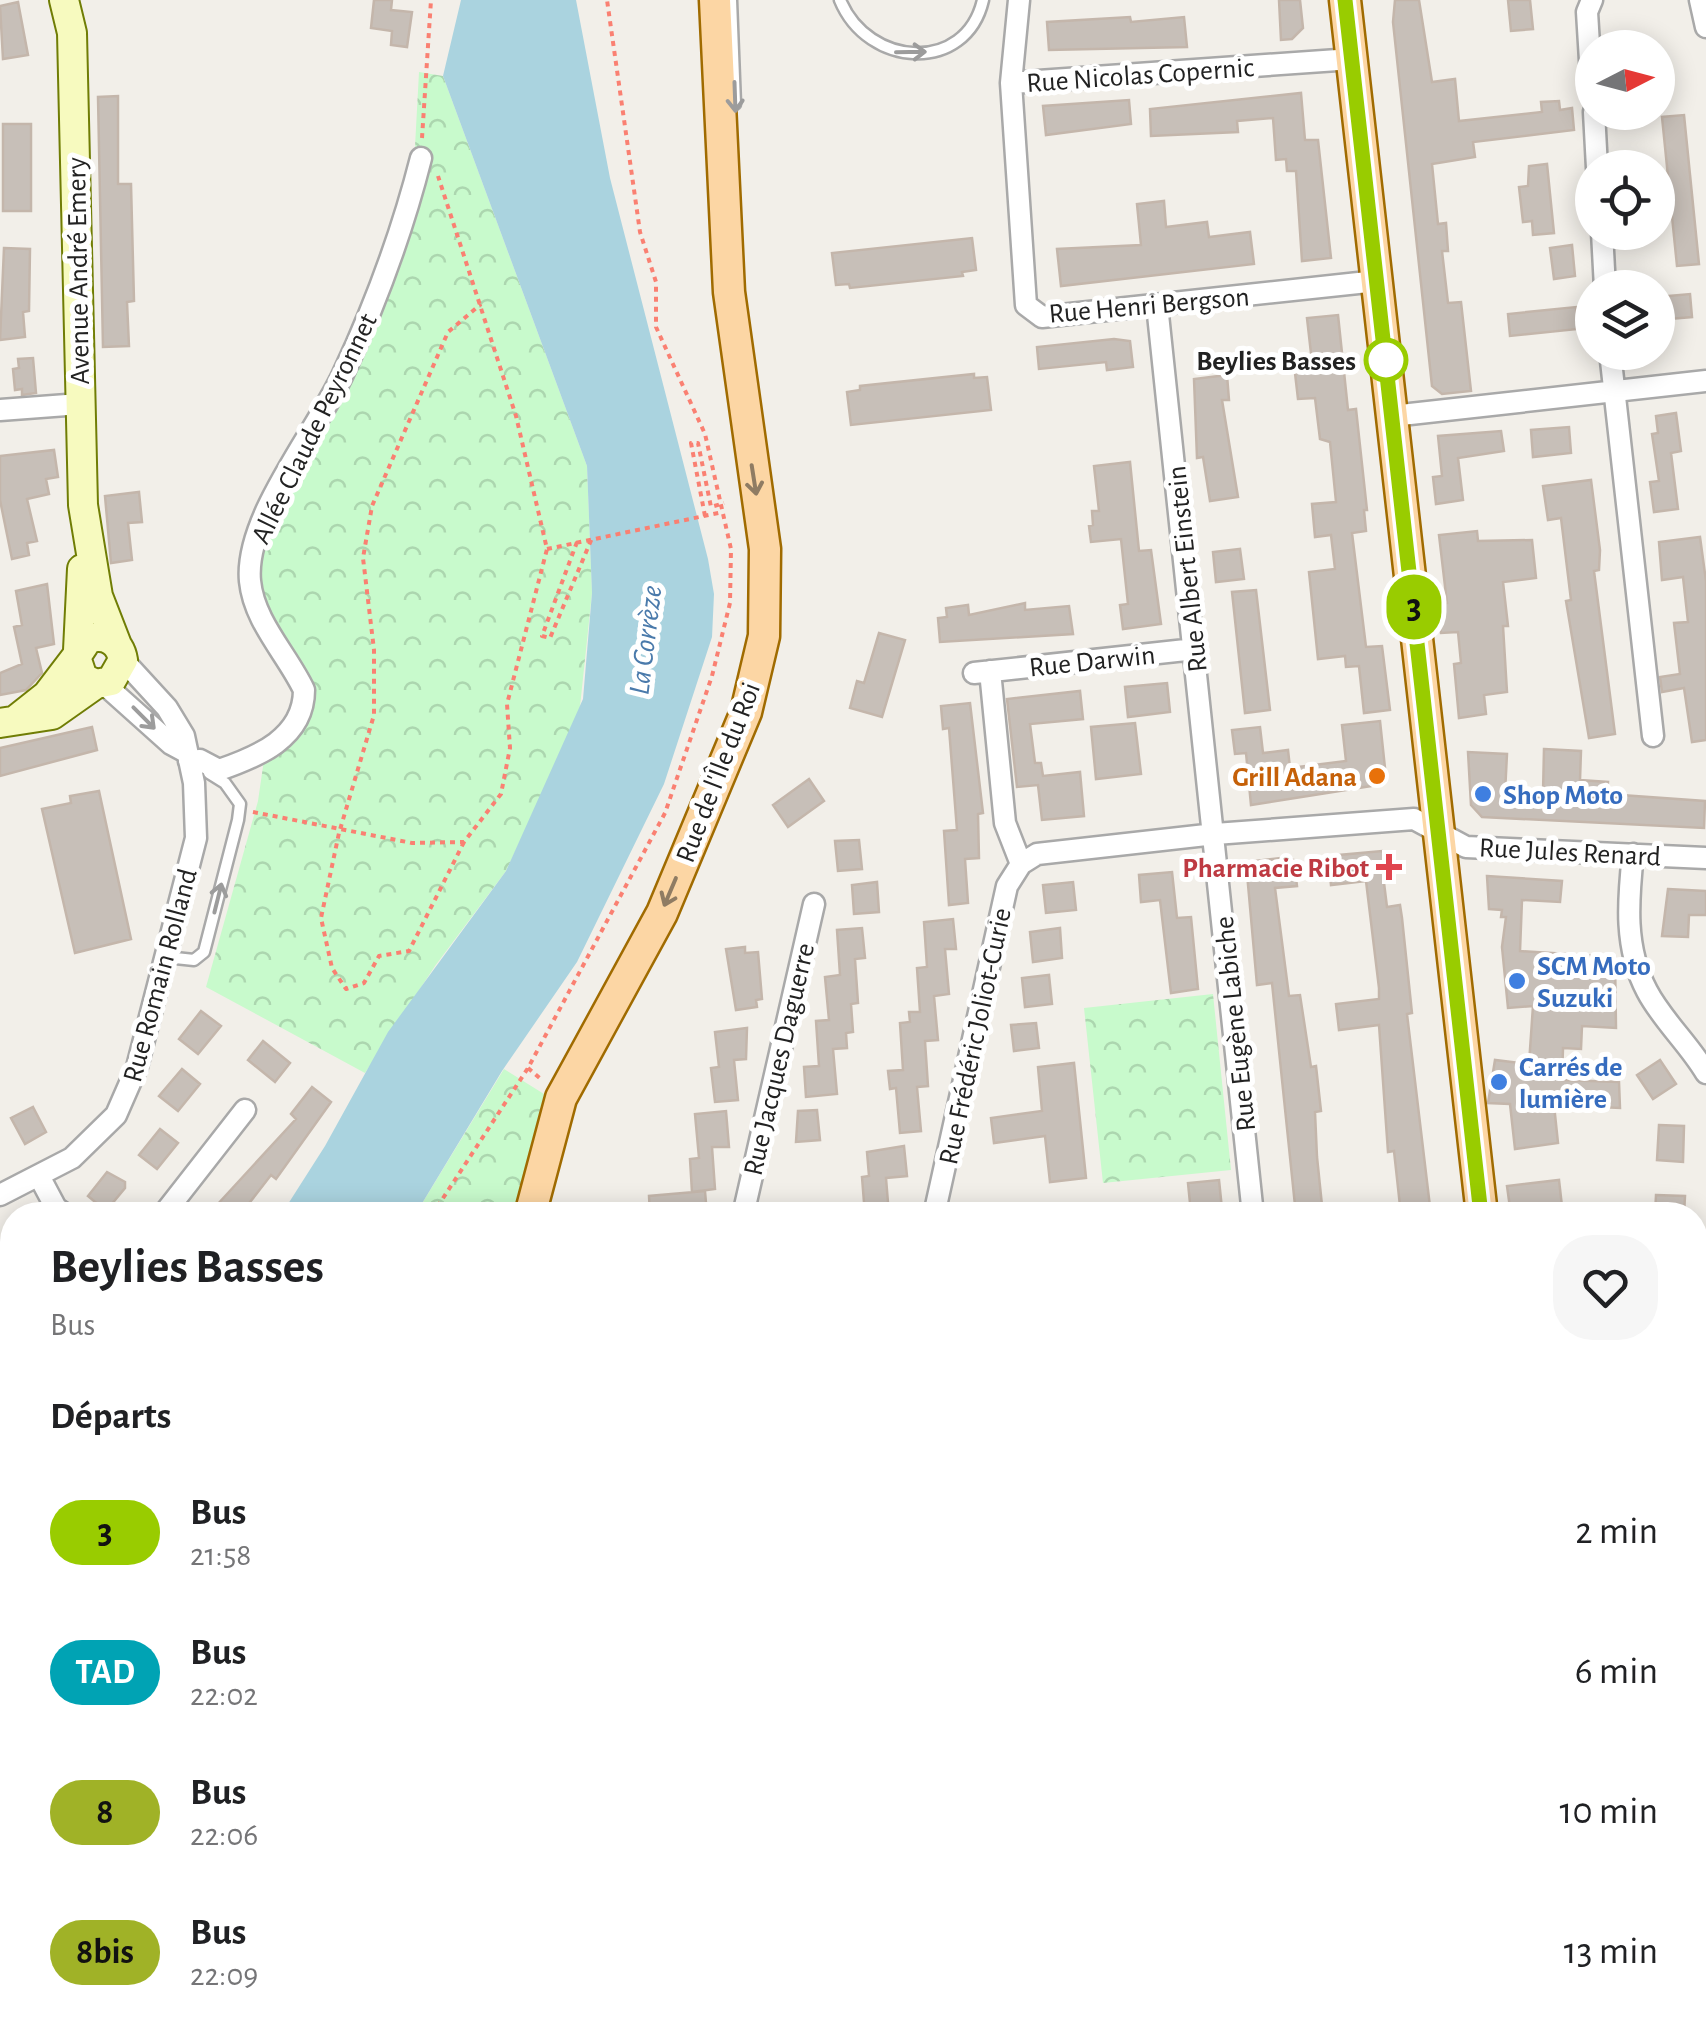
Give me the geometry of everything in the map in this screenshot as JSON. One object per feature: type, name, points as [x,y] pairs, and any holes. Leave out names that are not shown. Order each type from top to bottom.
[{"type":"main road","name":"Rue de l'Île du Roi","points":[[533,1202],[561,1098],[662,912],[746,712],[764,636],[765,549],[729,292],[716,0]]},
{"type":"main road","points":[[1345,0],[1481,1202]]},
{"type":"street","name":"Avenue André Emery","points":[[64,0],[73,50],[86,543],[100,603],[120,653]]},
{"type":"street","name":"Rue Nicolas Copernic","points":[[1019,0],[1011,84],[1352,58]]},
{"type":"street","points":[[1700,0],[1706,27]]},
{"type":"street","name":"Rue Henri Bergson","points":[[1011,84],[1026,305],[1042,317],[1377,281]]},
{"type":"street","name":"Allée Claude Peyronnet","points":[[187,756],[219,770],[265,752],[290,730],[300,713],[304,690],[255,606],[250,556],[272,502],[341,379],[370,314],[403,230],[421,158]]},
{"type":"street","name":"Rue Albert Einstein","points":[[1157,305],[1215,834]]},
{"type":"street","points":[[1611,370],[1653,736]]},
{"type":"street","points":[[1392,416],[1706,381]]},
{"type":"street","points":[[0,410],[80,404]]},
{"type":"street","name":"Avenue André Emery","points":[[77,653],[81,557],[86,543]]},
{"type":"street","points":[[95,637],[120,653],[118,675],[52,715],[8,721],[48,695],[77,653],[95,637]]},
{"type":"street","name":"Rue Darwin","points":[[1021,864],[1005,823],[982,672],[1194,649]]},
{"type":"street","points":[[77,653],[83,678],[100,684],[187,756]]},
{"type":"street","name":"Rue Romain Rolland","points":[[0,1195],[81,1151],[116,1115],[137,1068],[196,838],[197,810],[178,723],[120,653]]},
{"type":"street","points":[[1021,864],[1036,854],[1215,834],[1414,819],[1438,832]]},
{"type":"street","name":"Rue Jules Renard","points":[[1438,832],[1466,847],[1706,858]]},
{"type":"street","name":"Rue Eugène Labiche","points":[[1215,834],[1252,1202]]},
{"type":"street","points":[[1634,854],[1629,895],[1633,958],[1648,993],[1706,1073]]},
{"type":"street","name":"Rue Frédéric Joliot-Curie","points":[[937,1202],[1007,886],[1021,864]]},
{"type":"street","name":"Rue Jacques Daguerre","points":[[746,1202],[814,904]]},
{"type":"street","points":[[174,1202],[245,1110]]},
{"type":"street","points":[[39,1176],[52,1202]]},
{"type":"lane","points":[[730,0],[736,116]]},
{"type":"lane","points":[[840,0],[849,22],[870,42],[893,52],[924,54],[970,28],[983,0]]},
{"type":"lane","points":[[742,270],[747,438]]},
{"type":"lane","points":[[166,958],[194,960],[204,952],[240,804],[225,783],[187,756]]},
{"type":"path","points":[[431,0],[421,158],[442,182],[481,304],[516,416],[547,549],[506,704],[510,748],[501,794],[464,842],[409,952],[379,956],[364,984],[346,990],[332,968],[320,918],[338,832],[374,715],[374,650],[363,558],[372,506],[448,332],[481,304]]},
{"type":"path","points":[[440,1202],[528,1068],[665,813],[712,676],[730,603],[734,571],[724,503],[706,434],[656,326],[656,282],[640,232],[607,0]]},
{"type":"path","points":[[705,516],[691,444],[698,443],[711,506],[724,503]]},
{"type":"path","points":[[547,549],[725,512]]},
{"type":"path","points":[[576,542],[542,636],[550,638],[592,538]]},
{"type":"path","points":[[240,804],[255,814],[338,832],[412,844],[464,842]]},
{"type":"green space","points":[[419,72],[443,76],[587,466],[592,593],[579,716],[506,871],[435,966],[365,1073],[206,987],[258,801],[267,739],[290,716],[294,692],[242,553],[307,428],[379,268],[414,165]]},
{"type":"green space","points":[[1213,994],[1231,1170],[1103,1183],[1084,1008]]},
{"type":"green space","points":[[504,1069],[544,1094],[516,1202],[423,1202]]},
{"type":"water","name":"La Corrèze","points":[[461,0],[576,0],[610,178],[708,559],[714,594],[712,637],[664,784],[577,962],[502,1071],[423,1202],[289,1202],[388,1032],[506,871],[583,699],[592,593],[587,466],[443,76]]},
{"type":"building","points":[[374,0],[392,0],[391,10],[412,12],[407,47],[391,45],[392,31],[371,28]]},
{"type":"building","points":[[1279,0],[1300,0],[1303,28],[1292,39],[1281,40]]},
{"type":"building","points":[[1395,0],[1419,0],[1432,82],[1455,79],[1459,121],[1542,112],[1541,102],[1559,101],[1560,110],[1572,108],[1574,130],[1473,142],[1475,157],[1432,164],[1438,224],[1446,223],[1448,251],[1442,251],[1448,303],[1461,302],[1471,391],[1442,394],[1432,386],[1393,22]]},
{"type":"building","points":[[1508,0],[1530,0],[1533,29],[1511,31]]},
{"type":"building","points":[[18,2],[28,55],[3,59],[0,6]]},
{"type":"building","points":[[1130,17],[1131,22],[1184,17],[1187,47],[1049,50],[1047,22]]},
{"type":"building","points":[[1301,93],[1305,140],[1318,140],[1331,258],[1302,261],[1296,171],[1287,171],[1286,159],[1276,160],[1273,118],[1237,121],[1238,132],[1151,136],[1150,109]]},
{"type":"building","points":[[118,96],[118,184],[131,184],[134,301],[127,302],[129,346],[103,347],[98,97]]},
{"type":"building","points":[[1129,100],[1131,124],[1046,135],[1043,106]]},
{"type":"building","points":[[1684,115],[1699,264],[1677,266],[1675,150],[1665,150],[1663,130],[1675,130],[1675,116]]},
{"type":"building","points":[[3,124],[31,124],[31,211],[3,211]]},
{"type":"building","points":[[1547,164],[1554,233],[1533,235],[1532,221],[1523,222],[1519,187],[1528,186],[1529,166]]},
{"type":"building","points":[[1164,201],[1166,227],[1207,222],[1209,237],[1250,232],[1254,264],[1061,286],[1057,249],[1141,245],[1137,204]]},
{"type":"building","points":[[972,238],[976,270],[962,272],[963,276],[850,288],[849,284],[836,285],[832,253]]},
{"type":"building","points":[[1572,245],[1575,276],[1554,279],[1550,248]]},
{"type":"building","points":[[4,248],[30,249],[29,311],[23,312],[25,337],[0,340]]},
{"type":"building","points":[[1690,294],[1692,317],[1675,318],[1675,295]]},
{"type":"building","points":[[1575,307],[1575,329],[1510,336],[1508,314]]},
{"type":"building","points":[[1338,315],[1348,410],[1356,409],[1367,510],[1366,531],[1352,533],[1366,647],[1382,646],[1390,710],[1364,713],[1359,666],[1346,667],[1345,656],[1318,659],[1309,572],[1335,569],[1331,535],[1315,537],[1312,504],[1336,502],[1330,442],[1320,439],[1315,398],[1298,399],[1295,373],[1313,371],[1307,318]]},
{"type":"building","points":[[1114,339],[1130,341],[1133,367],[1107,370],[1106,362],[1039,369],[1037,347]]},
{"type":"building","points":[[33,358],[36,393],[22,395],[22,389],[15,390],[13,369],[19,368],[18,359]]},
{"type":"building","points":[[974,374],[974,378],[987,377],[991,410],[851,425],[847,392],[860,390],[860,386]]},
{"type":"building","points":[[1227,375],[1229,400],[1222,400],[1238,497],[1210,501],[1203,457],[1197,458],[1194,379]]},
{"type":"building","points":[[1676,413],[1681,451],[1671,453],[1678,509],[1654,512],[1650,482],[1659,481],[1652,434],[1658,433],[1656,416]]},
{"type":"building","points":[[1569,427],[1571,453],[1533,457],[1531,430]]},
{"type":"building","points":[[1501,431],[1504,451],[1458,458],[1463,500],[1436,504],[1433,477],[1442,476],[1438,436]]},
{"type":"building","points":[[54,450],[58,477],[46,479],[49,494],[27,499],[37,541],[27,543],[29,555],[12,559],[0,500],[0,456]]},
{"type":"building","points":[[1130,462],[1139,551],[1151,550],[1161,624],[1123,629],[1120,605],[1128,604],[1121,539],[1091,542],[1089,526],[1093,525],[1092,511],[1099,511],[1094,466]]},
{"type":"building","points":[[1591,480],[1600,550],[1599,570],[1594,571],[1615,734],[1589,738],[1566,601],[1571,600],[1561,518],[1548,520],[1543,486]]},
{"type":"building","points":[[139,492],[142,522],[128,523],[132,560],[111,563],[105,496]]},
{"type":"building","points":[[1477,531],[1478,541],[1532,540],[1536,578],[1503,582],[1508,626],[1503,626],[1507,692],[1484,695],[1486,714],[1459,718],[1454,664],[1461,663],[1458,632],[1441,633],[1438,604],[1447,603],[1439,535]]},
{"type":"building","points":[[1700,537],[1706,581],[1706,740],[1692,742],[1684,688],[1662,692],[1660,677],[1680,674],[1674,623],[1688,622],[1683,577],[1662,580],[1659,542]]},
{"type":"building","points":[[1240,549],[1244,579],[1216,582],[1213,552]]},
{"type":"building","points":[[47,584],[54,644],[36,648],[42,673],[26,690],[0,695],[0,673],[22,664],[14,627],[22,625],[16,591]]},
{"type":"building","points":[[1256,590],[1270,710],[1245,713],[1232,592]]},
{"type":"building","points":[[1025,603],[1025,610],[1069,606],[1073,634],[940,642],[938,618],[947,617],[946,608],[968,605],[969,615]]},
{"type":"building","points":[[879,633],[905,640],[882,717],[850,708],[857,681],[864,683]]},
{"type":"building","points":[[1167,683],[1170,712],[1128,717],[1125,687]]},
{"type":"building","points":[[1080,691],[1083,719],[1030,724],[1035,763],[1041,763],[1043,776],[1080,772],[1084,816],[1042,820],[1038,785],[1017,787],[1007,699]]},
{"type":"building","points":[[970,703],[983,813],[978,814],[979,858],[965,859],[968,903],[949,905],[944,831],[957,830],[949,728],[943,729],[941,706]]},
{"type":"building","points":[[1380,721],[1385,768],[1371,786],[1251,805],[1246,753],[1235,754],[1232,730],[1260,727],[1263,753],[1288,750],[1290,768],[1346,761],[1342,725]]},
{"type":"building","points":[[1135,723],[1141,774],[1096,779],[1091,727]]},
{"type":"building","points":[[92,727],[97,750],[0,776],[0,748]]},
{"type":"building","points":[[1544,749],[1581,751],[1580,780],[1608,782],[1607,794],[1705,801],[1704,828],[1482,817],[1471,805],[1468,752],[1507,754],[1505,793],[1543,793]]},
{"type":"building","points":[[809,779],[824,801],[788,827],[773,805]]},
{"type":"building","points":[[99,791],[131,939],[75,953],[42,809],[71,803],[70,796]]},
{"type":"building","points":[[859,840],[862,869],[838,871],[835,841]]},
{"type":"building","points":[[1382,851],[1397,871],[1384,883],[1387,907],[1400,905],[1402,918],[1412,1013],[1407,1014],[1429,1202],[1400,1202],[1394,1151],[1388,1152],[1379,1025],[1339,1030],[1336,1004],[1379,999],[1379,988],[1366,881],[1331,885],[1328,856]]},
{"type":"building","points":[[1294,860],[1297,886],[1275,888],[1289,996],[1300,995],[1311,1067],[1316,1066],[1321,1111],[1315,1112],[1322,1202],[1295,1202],[1272,983],[1257,985],[1246,862]]},
{"type":"building","points":[[1172,872],[1177,918],[1191,917],[1198,989],[1171,993],[1160,900],[1141,902],[1139,875]]},
{"type":"building","points":[[1487,876],[1562,881],[1560,902],[1522,900],[1520,951],[1615,957],[1616,1028],[1582,1026],[1581,1049],[1563,1048],[1562,1080],[1619,1082],[1620,1108],[1554,1105],[1558,1143],[1515,1149],[1510,1104],[1488,1103],[1495,1060],[1529,1064],[1533,1006],[1508,1008],[1502,947],[1506,917],[1501,917],[1502,910],[1489,909]]},
{"type":"building","points":[[877,882],[879,912],[854,914],[852,885]]},
{"type":"building","points":[[1073,882],[1076,910],[1046,913],[1043,885]]},
{"type":"building","points":[[1668,889],[1706,891],[1706,915],[1689,915],[1688,937],[1662,936]]},
{"type":"building","points":[[953,919],[956,949],[945,949],[949,994],[934,996],[938,1040],[925,1041],[928,1086],[917,1087],[921,1131],[900,1133],[896,1088],[890,1089],[888,1071],[903,1070],[900,1023],[910,1022],[909,1012],[920,1012],[917,968],[927,967],[924,922]]},
{"type":"building","points":[[862,928],[865,958],[855,959],[858,1003],[851,1004],[853,1032],[846,1033],[847,1048],[833,1049],[837,1094],[806,1097],[804,1067],[819,1066],[816,1021],[829,1020],[825,977],[840,975],[837,930]]},
{"type":"building","points":[[1060,928],[1062,958],[1033,962],[1030,932]]},
{"type":"building","points":[[745,947],[745,953],[758,952],[762,999],[756,1000],[757,1007],[736,1010],[726,949]]},
{"type":"building","points":[[1049,975],[1052,1004],[1025,1007],[1022,978]]},
{"type":"building","points":[[201,1011],[221,1026],[198,1054],[179,1039]]},
{"type":"building","points":[[1036,1023],[1039,1048],[1014,1051],[1011,1025]]},
{"type":"building","points":[[747,1028],[746,1059],[734,1060],[738,1100],[715,1102],[711,1068],[719,1067],[715,1032]]},
{"type":"building","points":[[263,1041],[290,1063],[275,1082],[248,1060]]},
{"type":"building","points":[[1660,1060],[1676,1084],[1653,1099],[1637,1075]]},
{"type":"building","points":[[1074,1063],[1086,1178],[1050,1182],[1045,1136],[994,1143],[991,1118],[1042,1111],[1038,1067]]},
{"type":"building","points":[[182,1069],[200,1084],[178,1111],[159,1096]]},
{"type":"building","points":[[312,1087],[331,1102],[276,1179],[271,1175],[250,1202],[220,1202],[296,1119],[291,1114]]},
{"type":"building","points":[[33,1107],[46,1132],[25,1144],[11,1118]]},
{"type":"building","points":[[817,1110],[820,1140],[796,1142],[798,1111]]},
{"type":"building","points":[[726,1111],[729,1147],[712,1147],[715,1189],[692,1192],[690,1159],[699,1158],[695,1114]]},
{"type":"building","points":[[1659,1125],[1684,1126],[1683,1162],[1657,1160]]},
{"type":"building","points":[[160,1129],[178,1143],[157,1169],[139,1155]]},
{"type":"building","points":[[904,1146],[907,1176],[886,1178],[888,1202],[864,1202],[862,1177],[869,1176],[867,1152]]},
{"type":"building","points":[[107,1172],[125,1182],[125,1188],[113,1202],[95,1202],[88,1196]]},
{"type":"building","points":[[1219,1180],[1221,1202],[1190,1202],[1188,1183]]},
{"type":"building","points":[[1559,1180],[1562,1202],[1509,1202],[1507,1186]]},
{"type":"building","points":[[705,1191],[706,1202],[649,1202],[649,1196]]},
{"type":"building","points":[[1656,1195],[1685,1196],[1685,1202],[1656,1202]]},
{"type":"bus line","name":"3","points":[[1345,0],[1480,1202]]},
{"type":"place","name":"Beylies Basses","points":[[1386,360]]},
{"type":"place","name":"Grill Adana","points":[[1377,776]]},
{"type":"place","name":"Shop Moto","points":[[1483,794]]},
{"type":"place","name":"Pharmacie Ribot","points":[[1389,867]]},
{"type":"place","name":"SCM Moto Suzuki","points":[[1517,981]]},
{"type":"place","name":"Carrés de lumière","points":[[1499,1082]]}]
